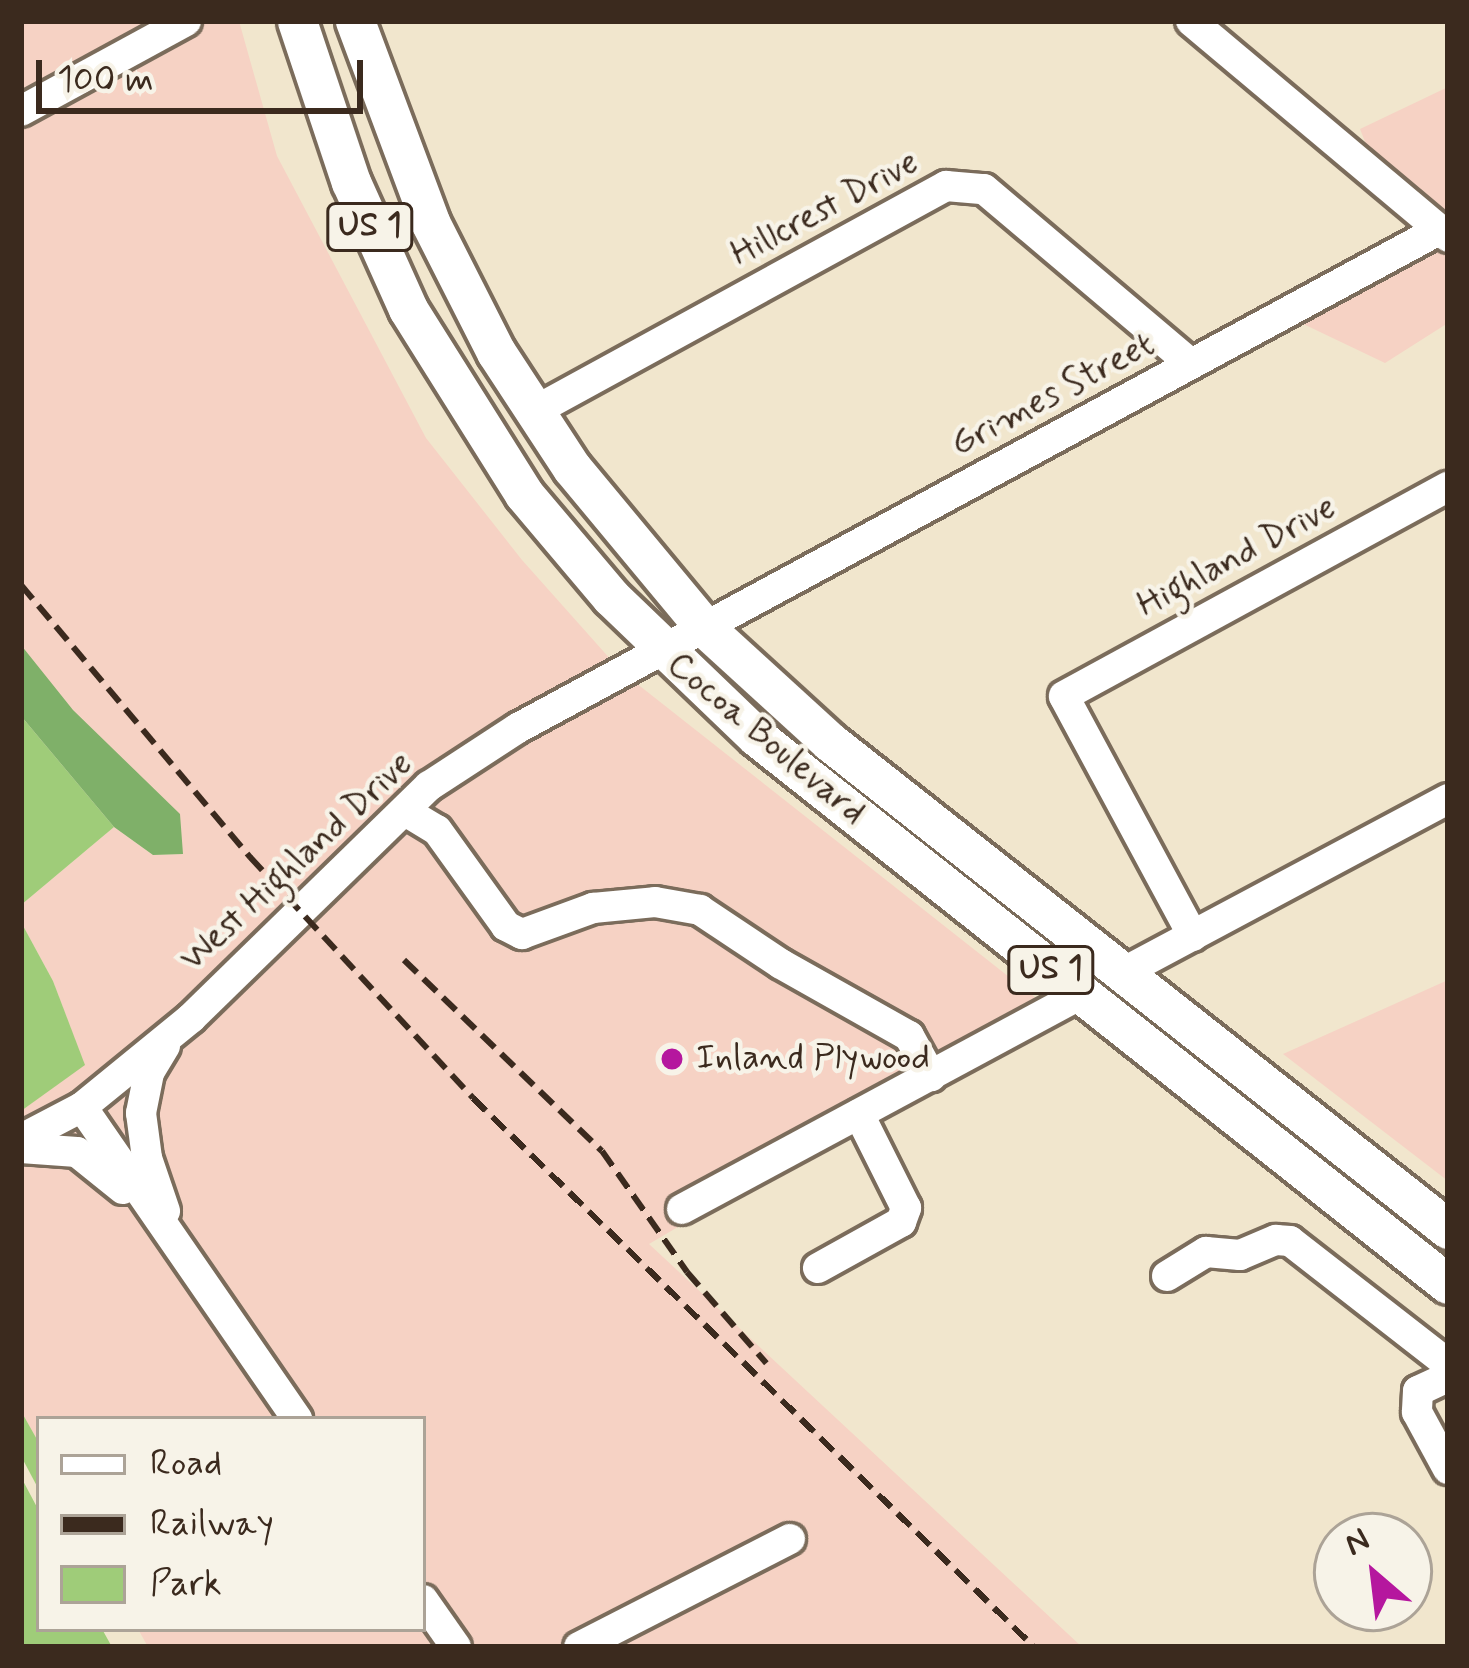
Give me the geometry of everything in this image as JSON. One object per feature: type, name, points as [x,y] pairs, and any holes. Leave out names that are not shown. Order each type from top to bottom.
[{"type":"main road","name":"Cocoa Boulevard","points":[[297,21],[351,182],[408,309],[524,494],[660,648],[757,737],[1448,1283]]},
{"type":"main road","points":[[322,21],[407,227],[454,273]]},
{"type":"main road","name":"Cocoa Boulevard","points":[[355,21],[394,137],[454,273],[532,412],[614,522],[704,627],[815,730],[1448,1228]]},
{"type":"main road","points":[[884,838],[938,856],[1076,963],[1105,974],[1124,972]]},
{"type":"main road","points":[[1082,994],[1104,991],[1128,997],[1296,1127],[1364,1162]]},
{"type":"street","points":[[21,111],[186,21]]},
{"type":"street","points":[[1191,21],[1444,234]]},
{"type":"street","name":"Hillcrest Drive","points":[[532,412],[946,186],[984,189],[1191,364]]},
{"type":"street","name":"Grimes Street","points":[[704,627],[1191,364],[1444,234]]},
{"type":"street","name":"Highland Drive","points":[[1193,936],[1064,696],[1448,488]]},
{"type":"street","name":"West Highland Drive","points":[[21,1143],[82,1107],[191,1018],[429,786],[518,728],[704,627]]},
{"type":"street","points":[[1124,972],[1448,799]]},
{"type":"street","points":[[405,811],[437,830],[506,926],[522,934],[592,908],[655,902],[700,910],[781,964],[909,1036],[931,1076]]},
{"type":"street","points":[[682,1209],[1082,994]]},
{"type":"street","points":[[179,1251],[147,1158],[141,1113],[149,1072],[191,1018]]},
{"type":"street","points":[[82,1107],[294,1416]]},
{"type":"street","points":[[818,1268],[901,1222],[905,1208],[859,1114]]},
{"type":"street","points":[[21,1143],[77,1152],[126,1192],[179,1251]]},
{"type":"street","points":[[1168,1276],[1207,1252],[1240,1255],[1276,1240],[1290,1241],[1448,1364]]},
{"type":"street","points":[[1448,1376],[1418,1391],[1417,1412],[1448,1469]]},
{"type":"street","points":[[580,1647],[790,1539]]},
{"type":"street","points":[[426,1605],[453,1646]]},
{"type":"shaded area","points":[[21,21],[239,21],[277,156],[426,438],[522,560],[612,661],[512,717],[183,1008],[76,1096],[21,1125],[21,1111],[84,1064],[53,981],[21,922],[21,905],[114,827],[153,855],[183,854],[21,645]]},
{"type":"shaded area","points":[[1448,87],[1448,222],[1371,157],[1360,129]]},
{"type":"shaded area","points":[[1439,245],[1448,253],[1448,323],[1385,363],[1297,321]]},
{"type":"shaded area","points":[[631,679],[1041,1002],[667,1203],[678,1225],[695,1217],[649,1244],[1082,1647],[470,1647],[426,1584],[426,1416],[308,1416],[98,1110],[437,796]]},
{"type":"shaded area","points":[[1448,980],[1448,1181],[1283,1054]]},
{"type":"shaded area","points":[[80,1123],[281,1416],[36,1416],[36,1438],[21,1411],[21,1153]]},
{"type":"shaded area","points":[[426,1623],[442,1647],[148,1647],[140,1632],[426,1632]]},
{"type":"green space","points":[[21,645],[73,710],[180,814],[183,854],[153,855],[114,827],[21,716]]},
{"type":"green space","points":[[21,716],[114,827],[21,905]]},
{"type":"green space","points":[[21,922],[53,981],[85,1065],[21,1111]]},
{"type":"green space","points":[[21,1411],[36,1438],[36,1484],[21,1456]]},
{"type":"green space","points":[[21,1477],[36,1505],[36,1632],[104,1632],[112,1647],[21,1647]]},
{"type":"railway","points":[[21,585],[250,857],[473,1098],[1034,1647]]},
{"type":"railway","points":[[404,960],[602,1151],[687,1272],[766,1363]]},
{"type":"place","name":"Inland Plywood","points":[[672,1059]]}]
